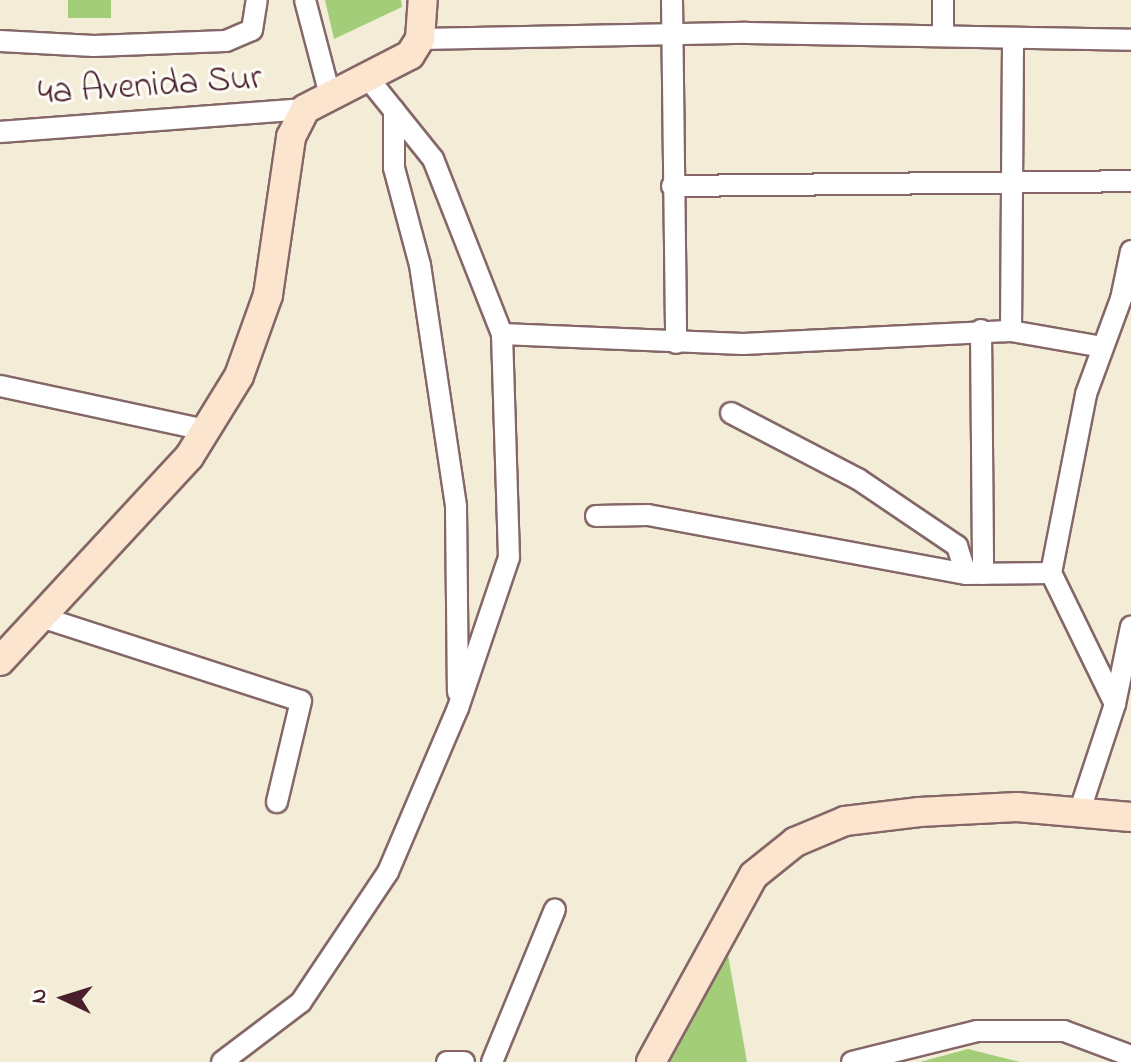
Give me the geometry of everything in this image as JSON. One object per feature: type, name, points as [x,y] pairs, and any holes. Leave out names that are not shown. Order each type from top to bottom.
[{"type":"street","points":[[0,41],[94,46],[226,41],[252,30],[257,0]]},
{"type":"street","points":[[305,0],[330,95]]},
{"type":"street","points":[[0,661],[189,457],[239,376],[268,295],[291,137],[305,109],[410,55],[420,39],[423,0]]},
{"type":"street","points":[[672,0],[676,343]]},
{"type":"street","points":[[943,0],[943,36]]},
{"type":"street","points":[[420,39],[672,34],[1131,40]]},
{"type":"street","points":[[1011,331],[1013,38]]},
{"type":"street","points":[[222,1062],[301,1002],[379,885],[458,708],[509,557],[502,334],[433,159],[367,77]]},
{"type":"street","name":"4a Avenida Sur","points":[[0,132],[305,109]]},
{"type":"street","points":[[394,110],[394,168],[420,265],[456,507],[458,708]]},
{"type":"street","points":[[672,186],[1131,181]]},
{"type":"street","points":[[1115,704],[1051,573],[1086,394],[1131,251]]},
{"type":"street","points":[[502,334],[676,343],[981,330],[1011,331],[1103,347]]},
{"type":"street","points":[[975,574],[981,330]]},
{"type":"street","points":[[0,386],[205,430]]},
{"type":"street","points":[[731,413],[858,479],[957,546],[975,574]]},
{"type":"street","points":[[596,516],[648,515],[975,574],[1051,573]]},
{"type":"street","points":[[41,617],[301,701],[277,802]]},
{"type":"street","points":[[1080,810],[1115,704],[1131,627]]},
{"type":"street","points":[[651,1062],[754,875],[795,842],[845,821],[904,814],[1017,807],[1080,810],[1131,817]]},
{"type":"street","points":[[492,1062],[555,909]]},
{"type":"street","points":[[852,1062],[977,1031],[1064,1031],[1131,1056]]},
{"type":"street","points":[[447,1062],[464,1062]]},
{"type":"green space","points":[[68,0],[111,0],[111,18],[68,18]]},
{"type":"green space","points":[[325,0],[401,0],[402,7],[334,39]]},
{"type":"green space","points":[[728,955],[747,1062],[670,1062]]},
{"type":"green space","points":[[968,1049],[1020,1062],[920,1062]]}]
